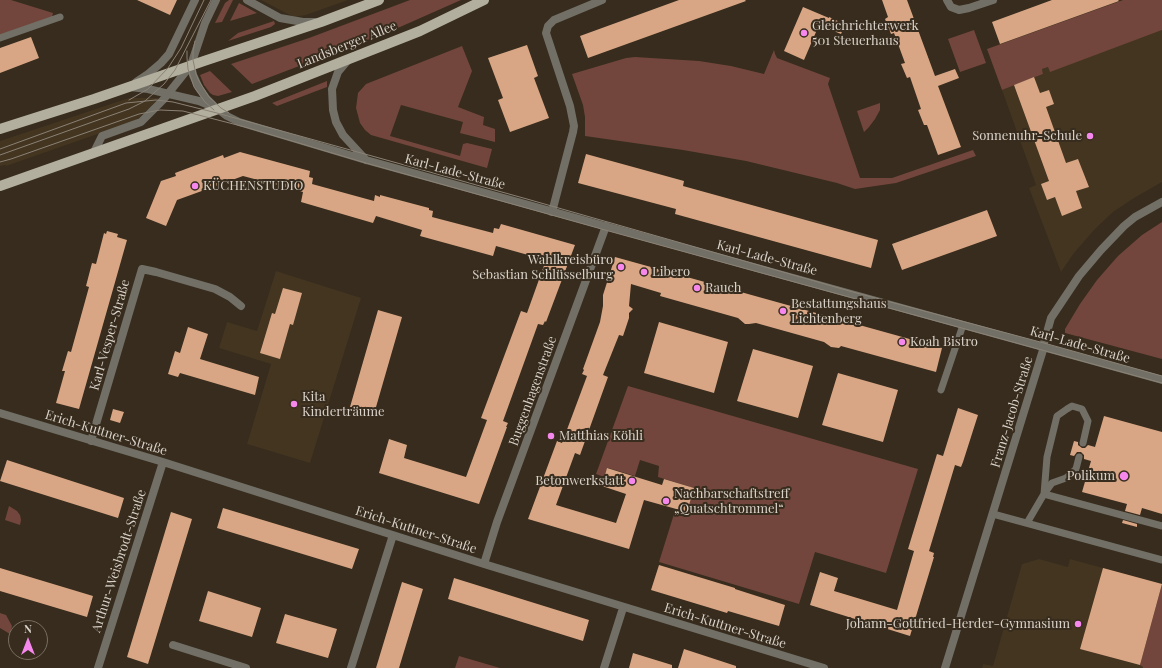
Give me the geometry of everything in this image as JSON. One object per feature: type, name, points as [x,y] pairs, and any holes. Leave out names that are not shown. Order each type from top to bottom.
[{"type":"main road","points":[[0,129],[321,22],[379,0]]},
{"type":"main road","name":"Landsberger Allee","points":[[0,186],[255,96],[420,31],[484,0]]},
{"type":"street","points":[[127,87],[148,74],[161,63],[172,47],[195,0]]},
{"type":"street","points":[[93,154],[102,136],[141,122],[169,94],[190,65],[205,23],[216,0]]},
{"type":"street","points":[[247,0],[280,18],[303,22],[321,22]]},
{"type":"street","points":[[552,212],[574,126],[570,106],[546,33],[548,26],[554,20],[602,0]]},
{"type":"street","points":[[947,0],[951,7],[960,10],[993,0]]},
{"type":"street","points":[[350,58],[338,72],[332,89],[333,110],[336,122],[343,135],[366,160]]},
{"type":"street","points":[[190,65],[201,92],[218,109]]},
{"type":"street","points":[[127,87],[148,89],[198,101],[218,109]]},
{"type":"street","name":"Karl-Lade-Straße","points":[[218,109],[238,122],[366,160],[1162,380]]},
{"type":"street","name":"Franz-Jacob-Straße","points":[[945,668],[1044,347],[1051,318],[1083,271],[1101,250],[1124,226],[1135,217],[1162,202]]},
{"type":"street","name":"Buggenhagenstraße","points":[[484,564],[497,523],[606,226]]},
{"type":"street","name":"Karl-Vesper-Straße","points":[[91,441],[142,269],[215,289],[230,297],[241,306]]},
{"type":"street","name":"Erich-Kuttner-Straße","points":[[0,414],[163,462],[623,608],[824,668]]},
{"type":"street","name":"Arthur-Weisbrodt-Straße","points":[[98,668],[163,462]]},
{"type":"street","points":[[350,668],[393,535]]},
{"type":"street","points":[[604,668],[623,608]]},
{"type":"street","points":[[173,645],[246,668]]},
{"type":"lane","points":[[0,38],[60,17]]},
{"type":"lane","points":[[941,390],[963,325]]},
{"type":"lane","points":[[1044,494],[1047,458],[1057,416],[1072,406],[1082,409],[1088,421],[1083,443]]},
{"type":"lane","points":[[1027,524],[1052,483],[1066,478],[1076,469],[1079,457]]},
{"type":"lane","points":[[1044,494],[1162,526]]},
{"type":"lane","points":[[993,514],[1162,560]]},
{"type":"shaded area","points":[[0,0],[11,0],[53,13],[52,17],[0,35]]},
{"type":"shaded area","points":[[229,0],[233,0],[222,22],[215,23],[225,3]]},
{"type":"shaded area","points":[[261,0],[348,0],[306,15],[294,17]]},
{"type":"shaded area","points":[[410,0],[461,0],[391,31],[252,84],[231,64],[309,38]]},
{"type":"shaded area","points":[[1123,0],[1162,0],[1162,30],[1050,72],[1048,67],[1042,69],[1043,74],[1002,90],[987,49]]},
{"type":"shaded area","points":[[239,3],[257,13],[230,21]]},
{"type":"shaded area","points":[[274,21],[275,24],[271,27],[228,41],[238,33]]},
{"type":"shaded area","points":[[974,30],[986,63],[960,72],[948,39]]},
{"type":"shaded area","name":"Sonnenuhr-Schule","points":[[1162,30],[1162,182],[1113,212],[1095,229],[1074,253],[1061,272],[1029,188],[1036,185],[1002,90],[1043,74],[1042,69],[1048,67],[1050,71]]},
{"type":"shaded area","points":[[462,46],[472,71],[458,107],[484,117],[483,125],[495,129],[495,142],[460,133],[463,122],[401,105],[390,136],[460,156],[463,144],[467,143],[492,149],[487,168],[371,135],[365,130],[360,123],[356,108],[358,93],[366,84]]},
{"type":"shaded area","points":[[774,50],[777,58],[830,78],[828,84],[860,178],[892,178],[973,150],[976,156],[896,183],[855,189],[837,183],[746,161],[683,150],[585,136],[585,117],[583,105],[572,74],[626,58],[635,57],[699,61],[731,66],[764,74]]},
{"type":"shaded area","points":[[210,71],[232,92],[218,96],[210,93],[204,85],[200,75]]},
{"type":"shaded area","points":[[327,81],[327,87],[277,106],[272,103]]},
{"type":"shaded area","points":[[129,98],[159,98],[140,117],[132,122],[6,166],[0,166],[0,141]]},
{"type":"shaded area","points":[[880,103],[880,110],[875,119],[864,132],[857,111]]},
{"type":"shaded area","points":[[1162,222],[1162,359],[1065,333],[1065,329],[1080,304],[1097,280],[1118,256],[1142,235]]},
{"type":"shaded area","name":"Kita Kinderträume","points":[[276,271],[361,298],[310,463],[247,444],[271,364],[219,348],[227,322],[257,331]]},
{"type":"shaded area","points":[[628,386],[918,469],[886,573],[815,552],[799,604],[659,562],[674,514],[685,517],[694,488],[658,477],[659,466],[640,460],[635,476],[608,468],[604,477],[596,474]]},
{"type":"shaded area","points":[[9,506],[20,515],[20,525],[5,520]]},
{"type":"shaded area","name":"Johann-Gottfried-Herder-Gymnasium","points":[[1039,559],[1068,567],[1070,559],[1162,584],[1140,665],[1144,667],[1143,668],[982,668],[983,664],[993,666],[1022,564]]},
{"type":"shaded area","points":[[1162,584],[1162,668],[1143,668],[1140,665]]},
{"type":"shaded area","points":[[0,613],[6,615],[9,620],[8,633],[0,628]]},
{"type":"shaded area","points":[[459,656],[500,668],[455,668]]},
{"type":"building","points":[[137,0],[177,0],[170,15]]},
{"type":"building","points":[[679,0],[746,1],[588,58],[580,36]]},
{"type":"building","points":[[882,0],[907,0],[935,76],[955,69],[959,78],[938,86],[961,147],[938,155],[927,125],[924,125],[918,110],[921,109],[910,77],[907,78],[901,64],[905,63],[894,33],[891,34],[885,19],[888,17]]},
{"type":"building","points":[[1052,0],[1119,1],[1000,44],[992,22]]},
{"type":"building","name":"Gleichrichterwerk 501 Steuerhaus","points":[[803,7],[845,25],[841,34],[819,25],[804,60],[784,51]]},
{"type":"building","points":[[31,37],[39,58],[0,73],[0,48]]},
{"type":"building","points":[[527,45],[538,76],[534,78],[549,118],[510,132],[498,100],[503,98],[488,58]]},
{"type":"building","points":[[1034,77],[1040,93],[1049,90],[1054,104],[1046,107],[1066,163],[1078,159],[1089,187],[1076,191],[1082,208],[1062,216],[1055,197],[1047,200],[1041,184],[1049,181],[1014,85]]},
{"type":"building","points":[[240,152],[310,171],[309,177],[313,178],[312,184],[374,201],[375,195],[380,197],[380,195],[429,208],[429,210],[433,211],[432,217],[493,233],[494,228],[499,229],[501,224],[575,245],[546,322],[545,321],[543,325],[538,324],[503,421],[508,423],[507,427],[479,504],[379,473],[389,439],[407,445],[404,458],[466,477],[487,420],[481,418],[521,311],[527,313],[546,260],[496,246],[493,256],[420,236],[422,230],[376,216],[373,223],[301,202],[303,192],[243,176],[177,200],[166,226],[146,218],[161,181],[176,176],[175,173],[223,155],[224,158]]},
{"type":"building","points":[[586,154],[684,181],[683,186],[878,240],[871,268],[675,214],[676,209],[578,183]]},
{"type":"building","points":[[987,210],[997,236],[902,270],[892,244]]},
{"type":"building","points":[[107,231],[118,234],[117,237],[127,240],[79,409],[56,403],[65,371],[62,371],[68,351],[71,352],[89,287],[86,286],[92,263],[96,264],[104,233],[106,234]]},
{"type":"building","points":[[615,257],[942,348],[936,372],[841,346],[839,348],[831,347],[824,342],[756,323],[745,324],[738,318],[660,296],[661,293],[631,284],[629,306],[633,309],[629,313],[629,318],[623,336],[619,335],[603,375],[608,377],[580,455],[575,453],[556,505],[616,523],[626,494],[602,486],[607,468],[662,485],[664,479],[694,488],[687,512],[644,500],[629,549],[528,519],[557,441],[562,443],[587,376],[582,374],[583,369],[600,322],[603,306],[603,295]]},
{"type":"building","points":[[283,288],[302,293],[293,325],[290,324],[280,359],[260,353],[272,313],[275,314]]},
{"type":"building","points":[[378,310],[402,317],[374,414],[350,407]]},
{"type":"building","points":[[659,322],[728,342],[714,393],[644,373]]},
{"type":"building","points":[[188,327],[208,334],[200,359],[259,377],[255,395],[180,373],[178,377],[168,374],[175,351],[180,353]]},
{"type":"building","points":[[753,349],[813,366],[798,418],[737,401]]},
{"type":"building","points":[[838,373],[898,390],[883,442],[822,425]]},
{"type":"building","points":[[958,408],[978,415],[961,467],[955,465],[929,551],[934,553],[934,557],[910,636],[810,605],[820,572],[838,578],[834,591],[897,610],[914,551],[908,549],[937,454],[943,456]]},
{"type":"building","points":[[113,409],[124,412],[120,423],[110,420]]},
{"type":"building","name":"Polikum","points":[[1104,416],[1162,432],[1162,514],[1142,508],[1140,515],[1125,511],[1127,504],[1082,492],[1091,461],[1084,459],[1084,455],[1081,452],[1077,452],[1074,456],[1070,455],[1074,441],[1078,442],[1078,445],[1082,448],[1085,448],[1088,445],[1095,447]]},
{"type":"building","points":[[7,460],[124,498],[118,518],[0,481]]},
{"type":"building","points":[[223,508],[359,549],[352,569],[217,528]]},
{"type":"building","points":[[171,512],[192,519],[148,664],[127,657]]},
{"type":"building","points":[[1123,520],[1137,524],[1137,527],[1122,523]]},
{"type":"building","points":[[659,565],[785,605],[779,626],[728,611],[727,613],[651,590]]},
{"type":"building","points":[[0,568],[93,596],[87,617],[0,591]]},
{"type":"building","points":[[1103,568],[1162,584],[1140,665],[1080,649]]},
{"type":"building","points":[[454,578],[589,620],[583,641],[448,599]]},
{"type":"building","points":[[402,582],[423,589],[399,668],[376,668]]},
{"type":"building","points":[[208,591],[261,608],[252,637],[199,621]]},
{"type":"building","points":[[285,614],[337,629],[328,658],[276,643]]},
{"type":"building","points":[[684,649],[736,666],[736,668],[678,668]]},
{"type":"building","points":[[633,653],[672,665],[672,668],[629,668]]},
{"type":"tram line","points":[[129,100],[148,89],[168,68],[181,48],[204,0]]},
{"type":"tram line","points":[[0,155],[129,109],[145,101],[164,84],[175,70],[211,0]]},
{"type":"tram line","points":[[195,41],[193,60],[199,81],[209,97],[229,113]]},
{"type":"tram line","points":[[187,51],[188,69],[194,87],[205,102],[214,110]]},
{"type":"tram line","points":[[0,149],[126,103],[156,100],[173,102],[527,199],[853,292],[1162,376]]},
{"type":"tram line","points":[[0,162],[139,114],[160,110],[183,111],[245,127],[366,163],[605,230],[1162,383]]},
{"type":"place","name":"Gleichrichterwerk 501 Steuerhaus","points":[[804,33]]},
{"type":"place","name":"Sonnenuhr-Schule","points":[[1090,136]]},
{"type":"place","name":"KÜCHENSTUDIO","points":[[195,186]]},
{"type":"place","name":"Wahlkreisbüro Sebastian Schlüsselburg","points":[[621,267]]},
{"type":"place","name":"Libero","points":[[644,272]]},
{"type":"place","name":"Rauch","points":[[697,288]]},
{"type":"place","name":"Bestattungshaus Lichtenberg","points":[[783,311]]},
{"type":"place","name":"Koah Bistro","points":[[902,342]]},
{"type":"place","name":"Kita Kinderträume","points":[[294,404]]},
{"type":"place","name":"Matthias Köhli","points":[[551,436]]},
{"type":"place","name":"Polikum","points":[[1124,476]]},
{"type":"place","name":"Betonwerkstatt","points":[[632,481]]},
{"type":"place","name":"Nachbarschaftstreff „Quatschtrommel“","points":[[666,501]]},
{"type":"place","name":"Johann-Gottfried-Herder-Gymnasium","points":[[1078,624]]}]
